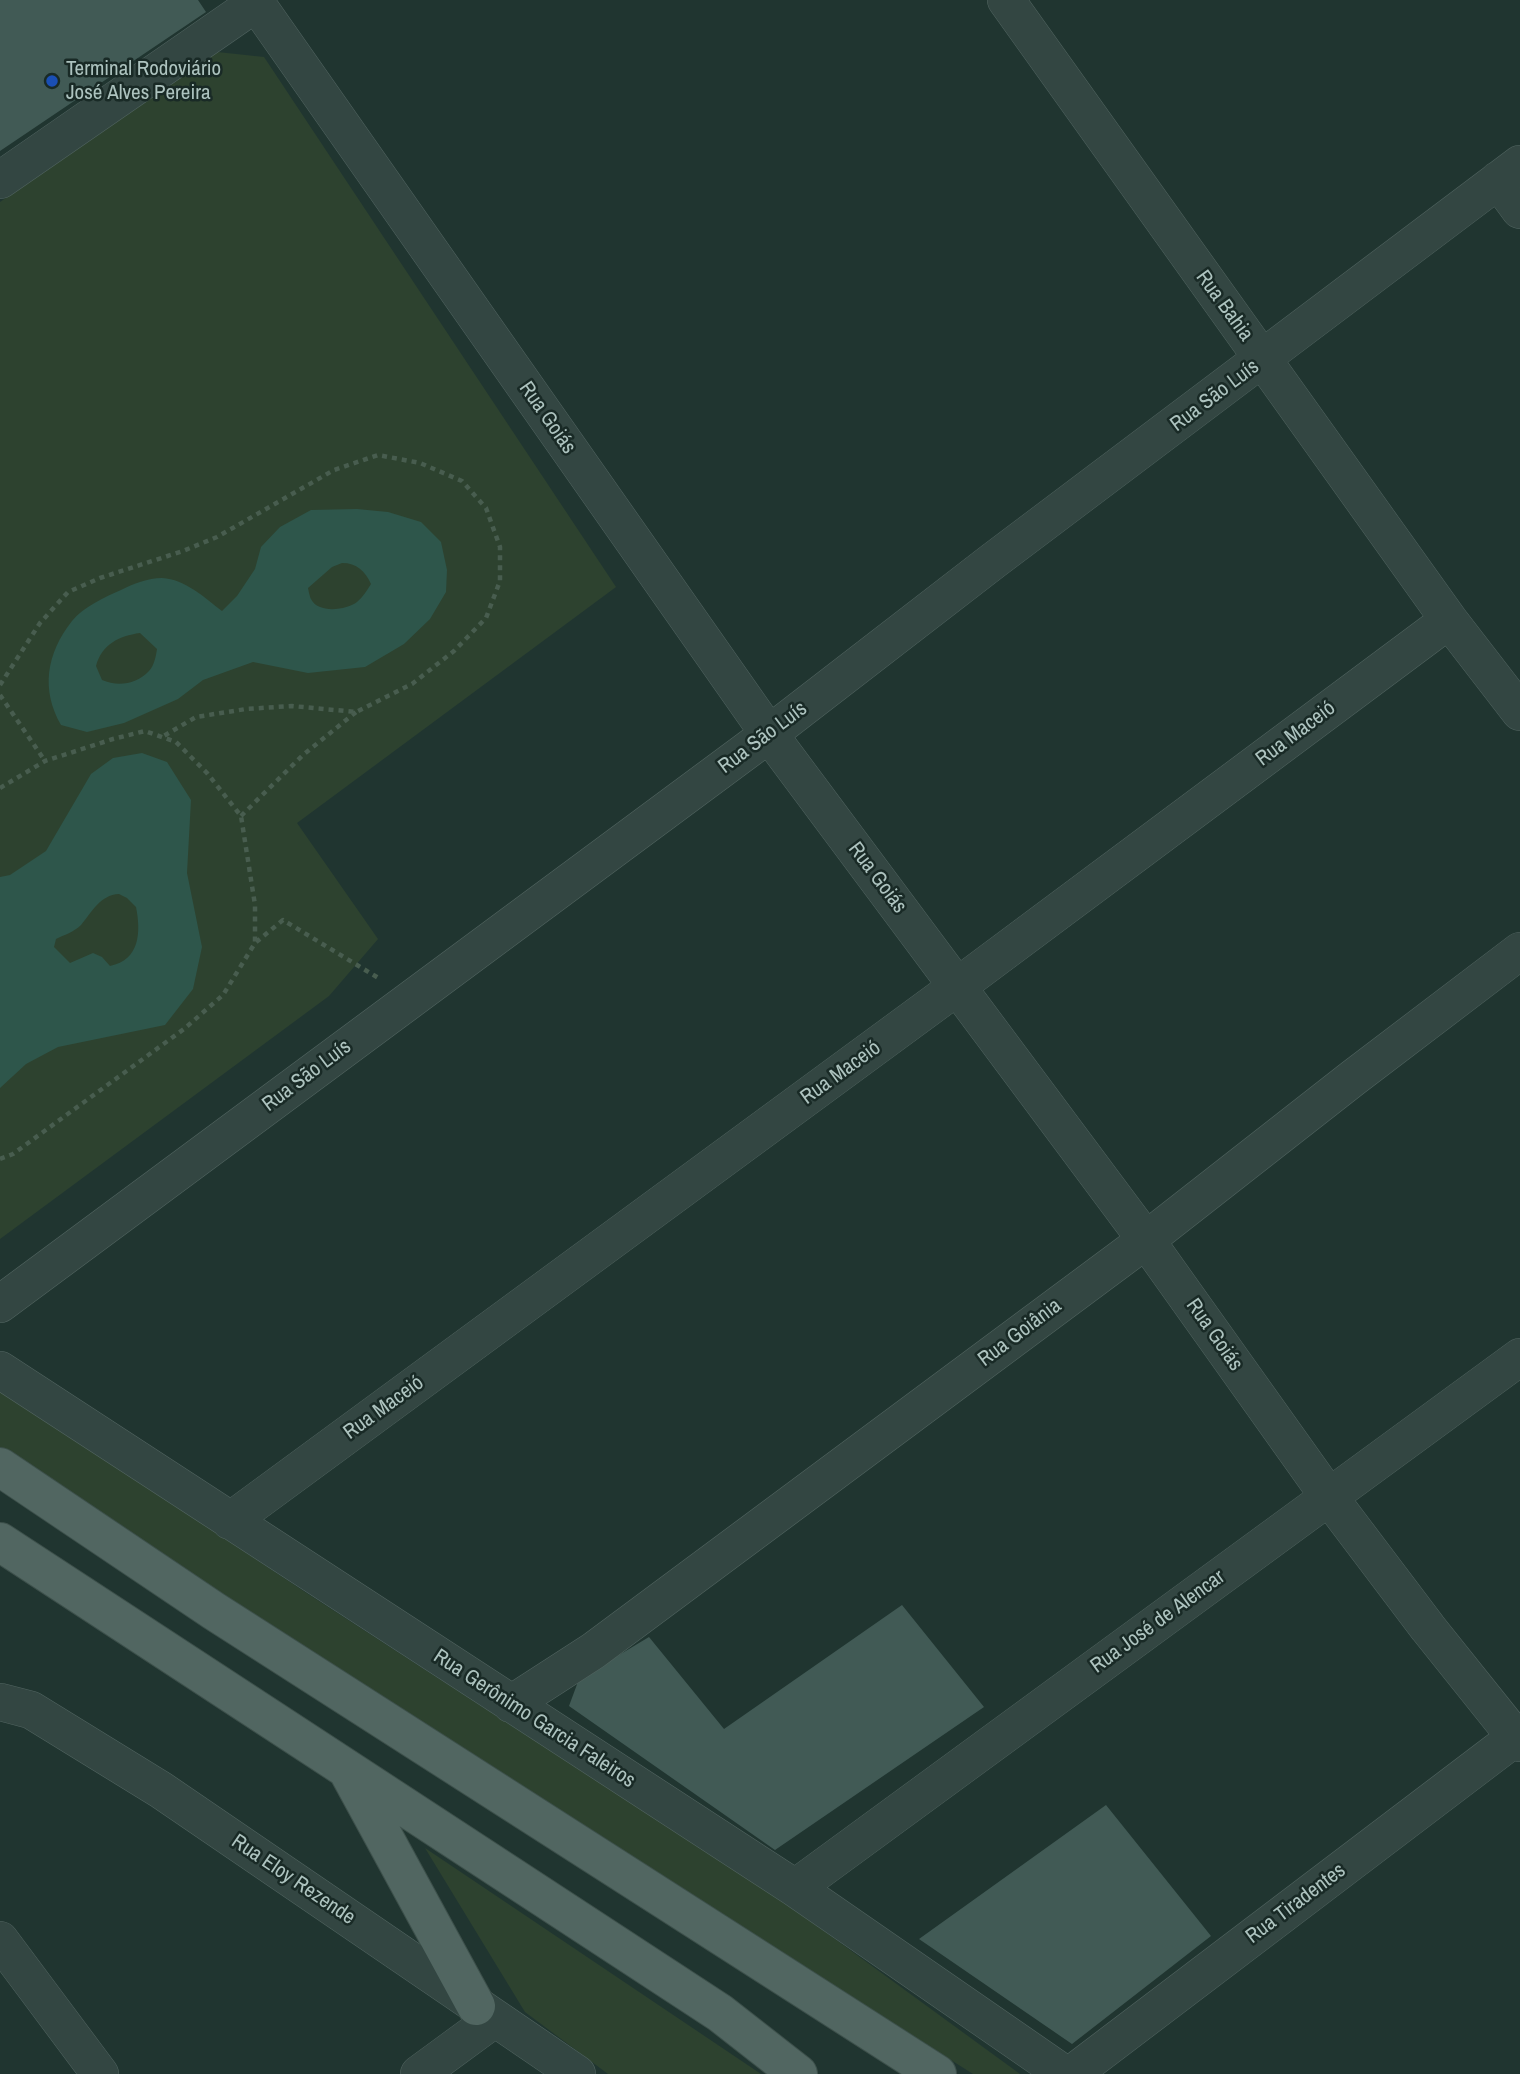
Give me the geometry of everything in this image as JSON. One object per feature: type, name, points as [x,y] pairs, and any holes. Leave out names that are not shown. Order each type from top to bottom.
[{"type":"main road","points":[[0,1467],[214,1611],[937,2074]]},
{"type":"main road","points":[[0,1542],[720,2013],[798,2074]]},
{"type":"main road","points":[[346,1768],[485,2013]]},
{"type":"street","name":"Rua Bahia","points":[[1006,0],[1449,620],[1520,712]]},
{"type":"street","points":[[0,180],[255,2]]},
{"type":"street","name":"Rua Goiás","points":[[255,2],[769,734],[1146,1240],[1329,1497],[1428,1628],[1519,1738]]},
{"type":"street","name":"Rua São Luís","points":[[0,1304],[769,734],[993,561],[1509,172]]},
{"type":"street","points":[[1509,172],[1520,210]]},
{"type":"street","name":"Rua Maceió","points":[[230,1521],[958,986],[1449,620]]},
{"type":"street","name":"Rua Goiânia","points":[[511,1704],[593,1651],[1146,1240],[1353,1077],[1520,951]]},
{"type":"street","name":"Rua José de Alencar","points":[[795,1888],[1520,1357]]},
{"type":"street","name":"Rua Gerônimo Garcia Faleiros","points":[[0,1370],[795,1888],[1064,2074]]},
{"type":"street","name":"Rua Eloy Rezende","points":[[0,1702],[31,1710],[161,1790],[577,2074]]},
{"type":"street","name":"Rua Tiradentes","points":[[1072,2074],[1519,1738]]},
{"type":"street","points":[[0,1940],[100,2074]]},
{"type":"street","points":[[419,2074],[485,2013]]},
{"type":"path","points":[[0,685],[40,623],[68,592],[216,537],[334,470],[379,455],[419,463],[462,481],[486,508],[500,547],[500,581],[486,618],[454,651],[412,684],[356,712],[303,755],[241,816]]},
{"type":"path","points":[[0,695],[45,761]]},
{"type":"path","points":[[162,737],[196,717],[246,709],[292,706],[356,712]]},
{"type":"path","points":[[0,788],[45,761],[145,731],[176,742],[207,773],[241,816],[255,905],[255,943]]},
{"type":"path","points":[[0,1159],[13,1154],[184,1029],[223,995],[255,943],[283,920],[411,998]]},
{"type":"shaded area","points":[[217,52],[264,57],[616,587],[297,823],[378,939],[329,996],[0,1239],[0,202]]},
{"type":"shaded area","points":[[357,509],[388,512],[421,522],[441,542],[447,570],[446,592],[430,619],[404,644],[365,667],[308,673],[253,662],[203,680],[178,699],[124,723],[87,732],[61,725],[51,699],[49,672],[56,646],[82,611],[130,586],[162,578],[187,585],[222,611],[237,596],[255,569],[261,547],[280,527],[311,510]],"holes":[[[342,563],[352,564],[360,569],[371,584],[352,605],[340,609],[320,607],[311,599],[308,588],[332,567]],[[140,633],[157,649],[151,669],[139,679],[127,683],[102,680],[96,666],[102,652],[112,642]]]},
{"type":"shaded area","points":[[142,753],[167,762],[191,800],[187,873],[202,947],[193,989],[165,1025],[58,1047],[26,1064],[0,1088],[0,877],[10,875],[46,851],[91,774],[113,758]],"holes":[[[119,894],[136,907],[138,935],[133,951],[120,963],[110,966],[102,957],[93,953],[70,963],[54,947],[56,939],[81,925],[107,897]]]},
{"type":"shaded area","points":[[0,1389],[308,1594],[787,1904],[1020,2074],[973,2074],[311,1653],[0,1447]]},
{"type":"shaded area","points":[[425,1848],[761,2074],[608,2074],[525,2012]]},
{"type":"building","name":"Terminal Rodoviário José Alves Pereira","points":[[0,0],[198,0],[206,12],[0,151]]},
{"type":"building","points":[[902,1605],[984,1707],[775,1850],[569,1706],[579,1679],[649,1637],[724,1729]]},
{"type":"building","points":[[1106,1805],[1211,1936],[1072,2044],[919,1939]]},
{"type":"place","name":"Terminal Rodoviário José Alves Pereira","points":[[52,81]]}]
